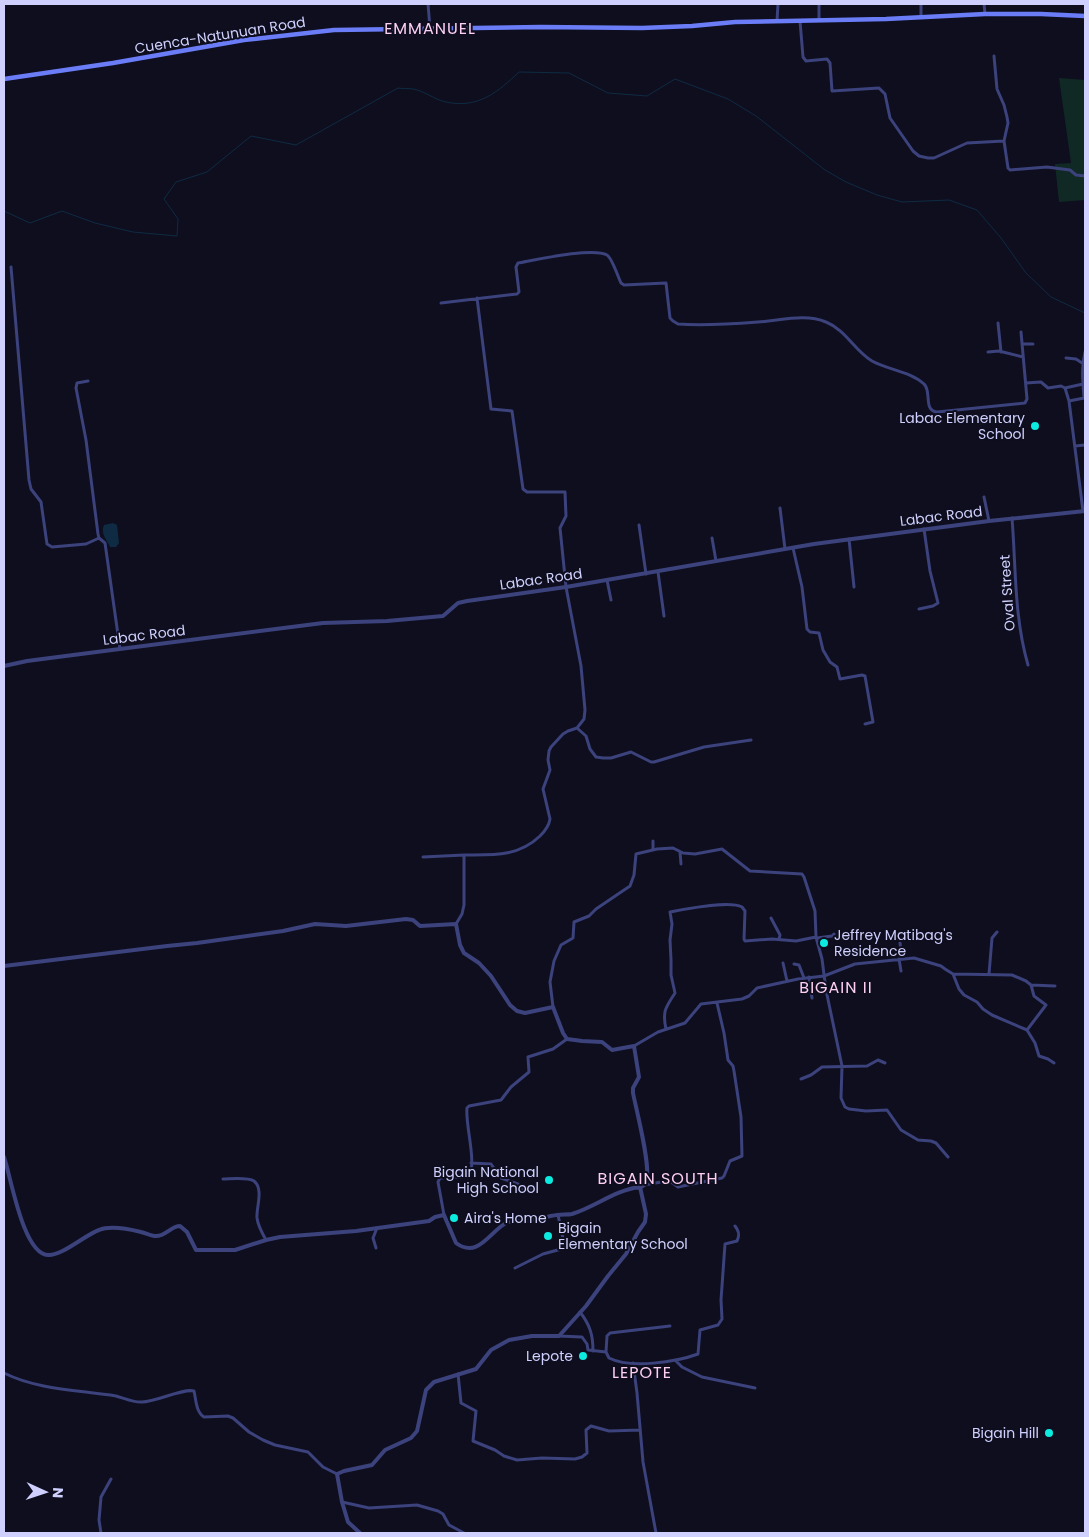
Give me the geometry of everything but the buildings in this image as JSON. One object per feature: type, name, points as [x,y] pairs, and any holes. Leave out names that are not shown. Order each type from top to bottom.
[{"type":"main road","name":"Cuenca-Natunuan Road","points":[[4,79],[113,63],[244,40],[334,30],[642,28],[734,22],[985,14],[1085,16]]},
{"type":"street","points":[[428,4],[430,28]]},
{"type":"street","points":[[777,22],[778,4]]},
{"type":"street","points":[[819,4],[820,20]]},
{"type":"street","points":[[921,4],[921,16]]},
{"type":"street","points":[[984,4],[985,14]]},
{"type":"street","points":[[800,20],[802,57],[804,60],[829,60],[832,91],[879,88],[883,91],[886,94],[890,118],[913,151],[919,156],[934,158],[967,142],[1004,140]]},
{"type":"street","points":[[994,56],[997,89],[1004,105],[1008,123],[1004,140],[1008,168],[1010,170],[1047,167],[1070,170],[1076,175],[1085,176]]},
{"type":"street","points":[[441,303],[518,293],[516,265],[518,262],[582,253],[606,254],[609,256],[621,283],[624,285],[666,283],[670,318],[678,324],[758,322],[804,318],[825,321],[839,329],[869,359],[913,377],[925,385],[929,405],[933,412],[1026,403],[1021,332]]},
{"type":"street","points":[[11,267],[30,486],[41,502],[47,544],[52,547],[72,546],[86,544],[100,538]]},
{"type":"street","points":[[423,857],[515,852],[528,846],[542,834],[550,821],[543,789],[550,768],[549,752],[563,734],[577,728],[584,719],[580,666],[566,587],[560,528],[566,516],[565,492],[527,492],[523,489],[512,411],[491,409],[477,298]]},
{"type":"street","points":[[998,323],[1001,352]]},
{"type":"street","points":[[1022,344],[1033,344]]},
{"type":"street","points":[[988,352],[1023,356]]},
{"type":"street","points":[[1069,401],[1084,398],[1085,352]]},
{"type":"street","points":[[1066,358],[1076,359],[1084,364]]},
{"type":"street","points":[[88,380],[77,382],[76,388],[86,440],[98,534],[105,543],[120,649]]},
{"type":"street","points":[[1026,383],[1041,382],[1048,388],[1062,386],[1065,388],[1083,384]]},
{"type":"street","points":[[1065,388],[1069,401],[1084,511]]},
{"type":"street","points":[[1075,446],[1085,445]]},
{"type":"street","points":[[984,497],[989,521]]},
{"type":"street","points":[[780,508],[785,549]]},
{"type":"street","name":"Labac Road","points":[[4,666],[323,623],[387,621],[443,616],[463,601],[566,587],[785,549],[924,529],[1084,511]]},
{"type":"street","name":"Oval Street","points":[[1012,518],[1018,616],[1022,644],[1028,665]]},
{"type":"street","points":[[639,524],[646,574]]},
{"type":"street","points":[[919,609],[938,603],[930,571],[924,529]]},
{"type":"street","points":[[712,538],[716,561]]},
{"type":"street","points":[[849,540],[854,588]]},
{"type":"street","points":[[793,548],[802,588],[807,629],[810,632],[819,633],[823,650],[830,662],[837,667],[840,679],[864,676],[873,722],[865,724]]},
{"type":"street","points":[[658,572],[664,616]]},
{"type":"street","points":[[607,580],[611,600]]},
{"type":"street","points":[[577,728],[586,736],[592,753],[596,756],[603,758],[617,757],[631,752],[651,762],[704,748],[751,740]]},
{"type":"street","points":[[652,841],[654,849]]},
{"type":"street","points":[[567,1039],[553,1007],[550,982],[559,947],[574,938],[574,922],[589,916],[596,909],[630,886],[634,875],[636,854],[654,849],[672,848],[680,852],[695,854],[722,849],[750,871],[802,874],[804,877],[815,911],[816,937],[842,1066],[841,1097],[845,1106],[854,1110],[888,1110],[901,1130],[918,1140],[936,1143],[948,1157]]},
{"type":"street","points":[[680,852],[681,864]]},
{"type":"street","points":[[464,854],[464,905],[462,914],[456,924],[460,945],[464,952],[479,963],[491,976],[510,1005],[517,1010],[525,1013],[553,1007]]},
{"type":"street","points":[[666,1029],[664,1012],[668,1002],[675,993],[671,975],[670,940],[672,924],[670,912],[717,905],[738,905],[745,912],[745,941],[779,939],[782,941],[796,941],[832,936],[834,934]]},
{"type":"street","points":[[771,918],[780,935],[779,939]]},
{"type":"street","points":[[4,966],[196,944],[283,931],[315,924],[346,926],[406,919],[413,920],[420,926],[456,924]]},
{"type":"street","points":[[989,974],[992,938],[997,932]]},
{"type":"street","points":[[900,944],[901,971]]},
{"type":"street","points":[[717,1003],[728,1060],[733,1066],[741,1117],[742,1156],[728,1164],[722,1178],[678,1187],[667,1182],[624,1190],[574,1213],[528,1221],[508,1222],[486,1241],[477,1246],[459,1246],[456,1243],[444,1216],[438,1182],[440,1178],[468,1177],[470,1174],[472,1164],[467,1108],[501,1100],[514,1083],[528,1072],[528,1057],[553,1049],[567,1039],[602,1042],[612,1050],[634,1046],[658,1032],[685,1023],[701,1004],[742,999],[749,996],[757,988],[809,977],[824,976],[855,964],[900,959],[916,958],[941,966],[954,974],[1016,976],[1031,985],[1055,986]]},
{"type":"street","points":[[783,962],[787,981]]},
{"type":"street","points":[[794,964],[799,965],[804,978]]},
{"type":"street","points":[[954,974],[959,989],[964,996],[977,1002],[992,1015],[1027,1030],[1039,1056],[1054,1063]]},
{"type":"street","points":[[809,977],[812,998]]},
{"type":"street","points":[[1027,1030],[1046,1005],[1034,996],[1031,985]]},
{"type":"street","points":[[560,1336],[626,1254],[645,1222],[646,1214],[642,1186],[647,1179],[645,1150],[632,1093],[639,1076],[634,1046]]},
{"type":"street","points":[[801,1079],[822,1067],[867,1066],[878,1060],[885,1063]]},
{"type":"street","points":[[4,1157],[23,1226],[35,1250],[47,1255],[68,1248],[99,1230],[112,1228],[159,1236],[180,1226],[186,1232],[194,1249],[199,1251],[235,1250],[280,1237],[340,1233],[429,1221],[435,1217],[444,1216]]},
{"type":"street","points":[[472,1164],[491,1164],[501,1178],[518,1184],[524,1191],[528,1191],[535,1186]]},
{"type":"street","points":[[223,1179],[248,1179],[256,1183],[258,1188],[257,1220],[266,1240]]},
{"type":"street","points":[[515,1268],[543,1254],[565,1248],[558,1215]]},
{"type":"street","points":[[670,1326],[610,1333],[607,1336],[606,1352],[614,1361],[632,1363],[675,1360],[698,1354],[700,1330],[718,1325],[722,1319],[721,1300],[725,1244],[737,1242],[739,1234],[735,1226]]},
{"type":"street","points":[[376,1248],[373,1238],[377,1228]]},
{"type":"street","points":[[580,1312],[591,1331],[593,1351]]},
{"type":"street","points":[[4,1373],[23,1381],[117,1396],[140,1402],[164,1398],[191,1390],[194,1391],[201,1415],[228,1416],[233,1418],[248,1432],[263,1440],[275,1445],[308,1452],[320,1465],[337,1474],[372,1465],[385,1450],[411,1438],[417,1431],[426,1390],[434,1382],[476,1369],[491,1350],[509,1340],[532,1336],[575,1336],[582,1337],[587,1344],[588,1350],[606,1352]]},
{"type":"street","points":[[675,1360],[682,1367],[702,1377],[755,1388]]},
{"type":"street","points":[[632,1363],[643,1462],[656,1533]]},
{"type":"street","points":[[458,1374],[461,1403],[476,1410],[473,1441],[511,1459],[582,1457],[587,1453],[586,1430],[591,1426],[609,1431],[640,1430]]},
{"type":"street","points":[[337,1474],[348,1522],[360,1533]]},
{"type":"street","points":[[101,1533],[101,1497],[111,1479]]},
{"type":"street","points":[[342,1502],[369,1508],[416,1505],[438,1511],[449,1525],[464,1533]]},
{"type":"green space","points":[[1059,78],[1085,80],[1085,200],[1059,202],[1055,164],[1071,163]]},
{"type":"green space","points":[[995,413],[996,423],[977,425],[976,415]]},
{"type":"water","points":[[113,523],[117,525],[119,543],[116,547],[110,547],[103,534],[103,528],[104,525]]},
{"type":"waterway","points":[[4,211],[30,223],[62,211],[95,223],[133,232],[177,236],[178,219],[164,199],[176,182],[207,172],[251,136],[296,145],[398,88],[417,90],[442,101],[457,104],[478,101],[487,97],[519,72],[569,73],[608,93],[647,96],[675,79],[728,99],[756,116],[825,170],[846,182],[877,195],[902,202],[949,200],[977,210],[1001,238],[1026,273],[1051,297],[1085,313]]},
{"type":"place","name":"Labac Elementary School","points":[[1035,426]]},
{"type":"place","name":"Jeffrey Matibag's Residence","points":[[824,943]]},
{"type":"place","name":"Bigain National High School","points":[[549,1180]]},
{"type":"place","name":"Aira's Home","points":[[454,1218]]},
{"type":"place","name":"Bigain Elementary School","points":[[548,1236]]},
{"type":"place","name":"Lepote","points":[[583,1356]]},
{"type":"place","name":"Bigain Hill","points":[[1049,1433]]},
{"type":"district","name":"EMMANUEL","points":[[430,28]]},
{"type":"district","name":"BIGAIN II","points":[[836,987]]},
{"type":"district","name":"BIGAIN SOUTH","points":[[658,1178]]},
{"type":"district","name":"LEPOTE","points":[[642,1372]]}]
